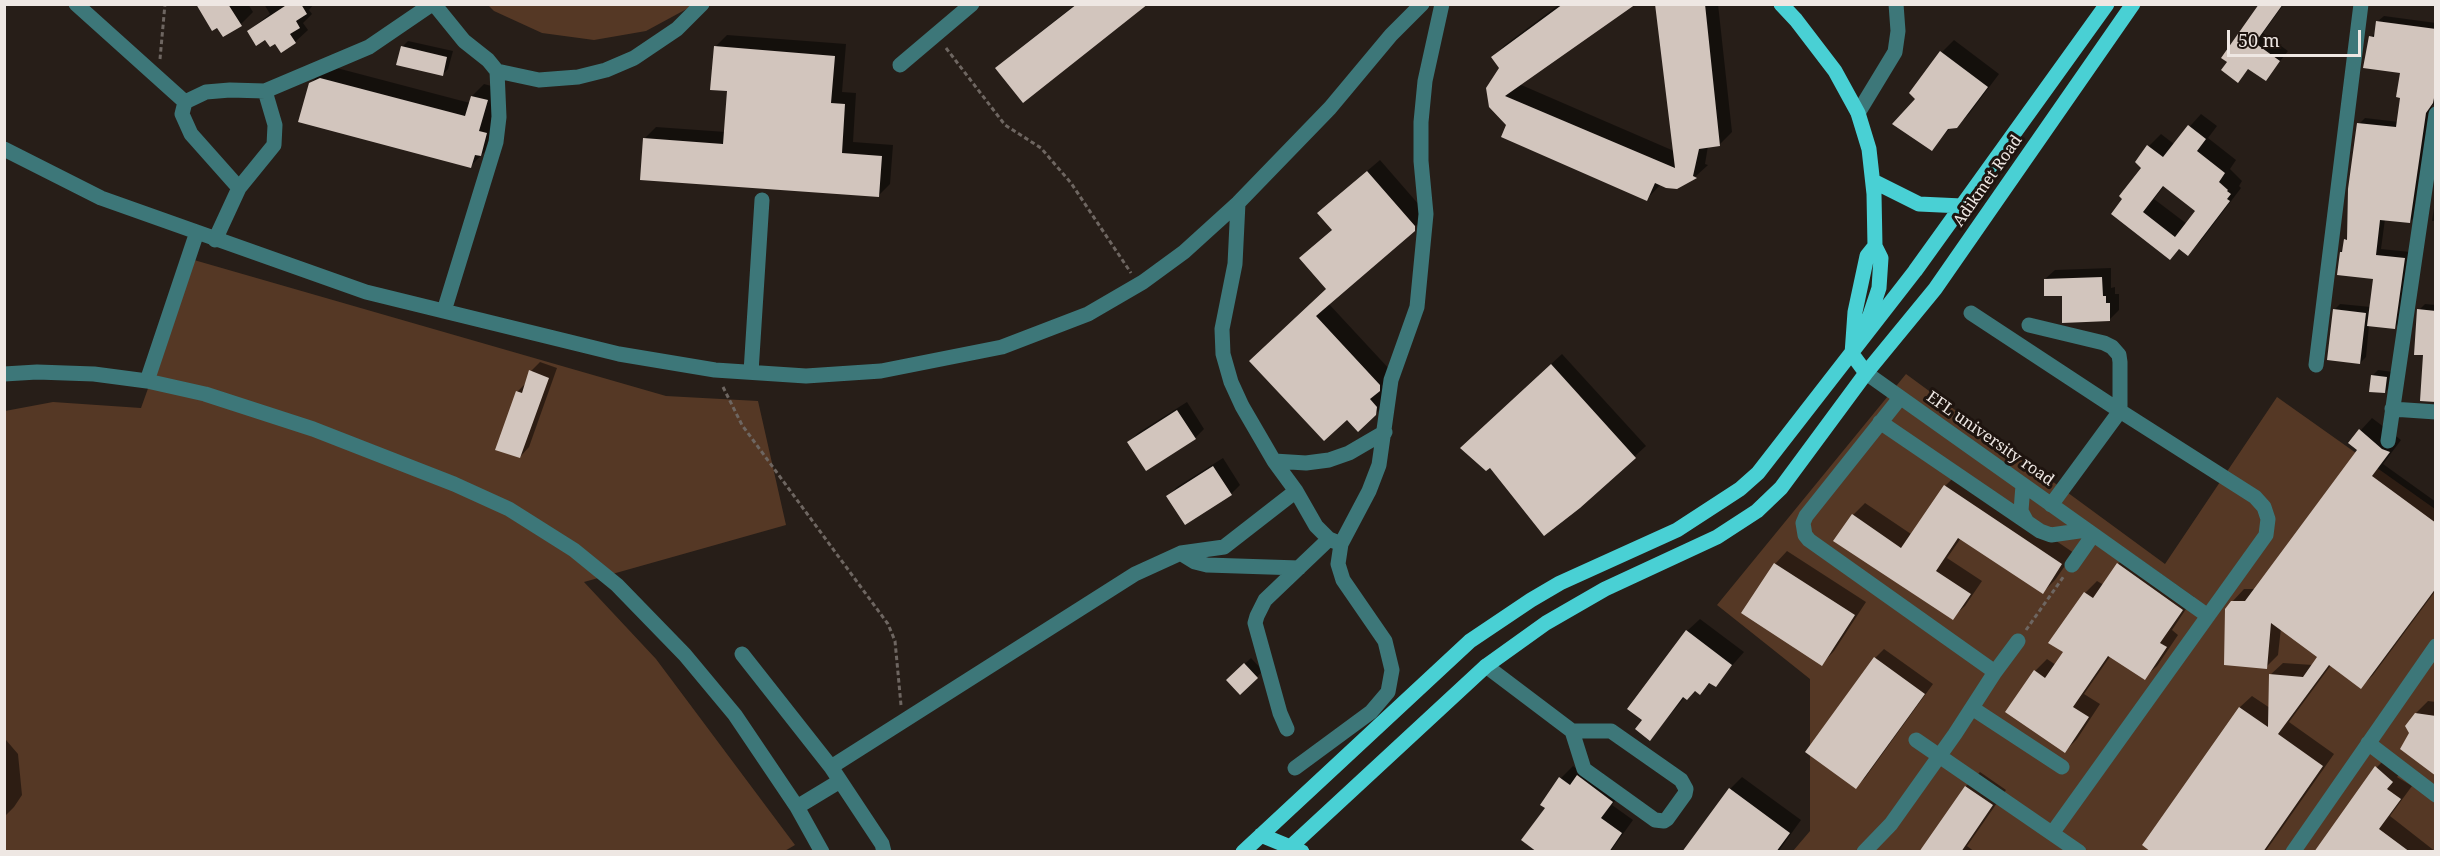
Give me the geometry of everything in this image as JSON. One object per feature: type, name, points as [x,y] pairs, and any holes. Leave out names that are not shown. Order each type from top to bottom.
[{"type":"main road","points":[[1781,4],[1835,71],[1858,113],[1869,149],[1873,182],[1875,246],[1867,256],[1854,312],[1852,354],[1866,373]]},
{"type":"main road","name":"Adikmet Road","points":[[1243,852],[1470,641],[1560,583],[1677,530],[1740,489],[1758,473],[1852,354],[2107,4]]},
{"type":"main road","name":"Adikmet Road","points":[[1292,850],[1486,666],[1546,623],[1605,589],[1717,537],[1757,511],[1781,488],[1866,373],[1935,289],[2133,4]]},
{"type":"main road","points":[[1873,182],[1919,204],[1962,206]]},
{"type":"main road","points":[[1261,835],[1292,850]]},
{"type":"street","points":[[76,4],[185,102]]},
{"type":"street","points":[[185,102],[206,92],[265,91],[369,46],[433,4],[464,41],[488,60],[497,71],[499,117],[496,142],[444,311]]},
{"type":"street","points":[[497,71],[539,80],[578,77],[606,70],[634,58],[668,35],[702,4]]},
{"type":"street","points":[[900,65],[972,4]]},
{"type":"street","points":[[4,149],[101,198],[366,292],[619,354],[715,370],[806,376],[881,372],[992,350],[1088,314],[1138,285],[1184,252],[1238,202],[1330,108],[1391,35],[1422,4]]},
{"type":"street","points":[[1287,729],[1280,713],[1255,623],[1259,609],[1265,600],[1299,568],[1335,541],[1369,491],[1379,465],[1391,380],[1416,307],[1426,214],[1421,161],[1421,122],[1425,81],[1442,4]]},
{"type":"street","points":[[1858,113],[1895,52],[1898,31],[1896,4]]},
{"type":"street","points":[[2316,365],[2361,4]]},
{"type":"street","points":[[215,240],[239,188],[273,145],[275,125],[265,91]]},
{"type":"street","points":[[185,102],[182,114],[191,134],[239,188]]},
{"type":"street","points":[[2388,441],[2436,114]]},
{"type":"street","points":[[751,372],[762,200]]},
{"type":"street","points":[[1238,202],[1235,264],[1222,329],[1223,354],[1242,406],[1274,461],[1296,491],[1316,526],[1335,541],[1343,580],[1385,640],[1392,670],[1388,692],[1371,712],[1295,768]]},
{"type":"street","points":[[147,381],[196,232]]},
{"type":"street","points":[[1971,313],[2255,497],[2264,507],[2268,519],[2266,535],[2053,832]]},
{"type":"street","points":[[2029,325],[2112,347],[2119,355],[2120,362],[2120,411],[2051,505]]},
{"type":"street","points":[[4,375],[37,372],[94,374],[147,381],[204,394],[313,429],[509,508],[565,544],[617,585],[685,656],[735,715],[797,807],[822,852]]},
{"type":"street","name":"EFL university road","points":[[1866,373],[2208,616]]},
{"type":"street","points":[[1900,398],[1806,516],[1803,523],[1805,535],[1995,672]]},
{"type":"street","points":[[2392,408],[2436,412]]},
{"type":"street","points":[[1880,422],[2040,531],[2051,535],[2090,532]]},
{"type":"street","points":[[1274,461],[1306,463],[1329,460],[1349,453],[1385,432]]},
{"type":"street","points":[[2023,485],[2021,511],[2028,522]]},
{"type":"street","points":[[831,767],[1135,574],[1181,553],[1224,547],[1296,491]]},
{"type":"street","points":[[2068,569],[2090,532]]},
{"type":"street","points":[[1181,553],[1195,562],[1207,565],[1299,568]]},
{"type":"street","points":[[1864,852],[1891,824],[2021,637]]},
{"type":"street","points":[[2292,852],[2436,646]]},
{"type":"street","points":[[742,654],[831,767],[882,844],[884,852]]},
{"type":"street","points":[[1486,666],[1572,731],[1584,769],[1655,819],[1664,821],[1667,819],[1685,794],[1686,789],[1681,780],[1611,731],[1572,731]]},
{"type":"street","points":[[1972,708],[2062,767]]},
{"type":"street","points":[[1916,740],[2079,852]]},
{"type":"street","points":[[2368,743],[2436,795]]},
{"type":"street","points":[[797,807],[840,781]]},
{"type":"path","points":[[157,77],[165,4]]},
{"type":"path","points":[[936,35],[993,112],[1005,125],[1041,148],[1071,183],[1138,285]]},
{"type":"path","points":[[715,370],[742,425],[888,624],[895,641],[902,721]]},
{"type":"path","points":[[2021,637],[2068,569]]},
{"type":"shaded area","points":[[488,5],[694,5],[646,31],[594,40],[542,33],[494,11]]},
{"type":"shaded area","points":[[194,260],[666,396],[758,401],[786,525],[584,582],[656,659],[795,845],[783,852],[5,852],[5,411],[53,402],[141,408]]},
{"type":"shaded area","points":[[1906,374],[2165,564],[2277,397],[2435,509],[2435,851],[1793,851],[1810,831],[1810,679],[1717,605]]},
{"type":"building","points":[[196,4],[228,4],[242,26],[223,37],[217,28],[212,31]]},
{"type":"building","points":[[288,4],[301,4],[307,14],[296,21],[300,28],[290,34],[296,43],[281,53],[275,44],[270,47],[265,40],[256,46],[247,31]]},
{"type":"building","points":[[1077,4],[1148,4],[1023,103],[995,68]]},
{"type":"building","points":[[1563,4],[1636,4],[1505,96],[1675,168],[1655,4],[1705,4],[1720,146],[1699,149],[1693,176],[1697,178],[1677,189],[1666,188],[1655,183],[1647,201],[1501,137],[1506,125],[1489,107],[1486,88],[1499,68],[1491,57]]},
{"type":"building","points":[[2259,4],[2283,4],[2255,43],[2280,61],[2266,81],[2248,69],[2238,83],[2221,70],[2227,62],[2221,58]]},
{"type":"building","points":[[2376,21],[2436,29],[2436,88],[2433,103],[2426,113],[2410,223],[2380,220],[2376,255],[2405,258],[2395,329],[2367,326],[2373,279],[2337,275],[2340,252],[2342,252],[2344,239],[2347,240],[2348,189],[2357,123],[2396,127],[2400,98],[2396,97],[2400,73],[2363,68],[2369,36],[2374,37]]},
{"type":"building","points":[[401,46],[447,57],[443,76],[396,65]]},
{"type":"building","points":[[714,46],[835,56],[831,103],[845,104],[842,153],[882,156],[879,197],[640,180],[643,138],[723,144],[727,91],[710,90]]},
{"type":"building","points":[[1940,51],[1988,87],[1957,128],[1948,129],[1932,151],[1892,124],[1915,99],[1909,93]]},
{"type":"building","points":[[320,78],[465,116],[471,96],[488,100],[479,131],[487,133],[481,156],[475,155],[471,168],[298,122],[309,83]]},
{"type":"building","points":[[2188,125],[2206,139],[2197,151],[2225,173],[2219,182],[2231,194],[2227,199],[2230,201],[2188,256],[2179,249],[2170,260],[2111,214],[2122,199],[2119,196],[2141,168],[2135,162],[2147,145],[2163,157]],"holes":[[[2163,186],[2195,211],[2175,237],[2143,212]]]},
{"type":"building","points":[[1367,171],[1415,226],[1415,231],[1316,316],[1380,385],[1380,391],[1370,399],[1377,407],[1376,415],[1358,432],[1347,420],[1324,441],[1249,361],[1326,289],[1299,258],[1332,230],[1317,213]]},
{"type":"building","points":[[2102,277],[2103,296],[2106,296],[2106,303],[2110,303],[2110,321],[2062,323],[2062,296],[2044,296],[2044,279]]},
{"type":"building","points":[[2333,309],[2366,313],[2360,364],[2327,360]]},
{"type":"building","points":[[2417,309],[2436,311],[2436,402],[2420,401],[2423,355],[2414,355]]},
{"type":"building","points":[[1551,364],[1636,458],[1580,508],[1544,536],[1490,468],[1486,471],[1460,448]]},
{"type":"building","points":[[529,370],[549,378],[520,458],[495,450],[516,391],[522,393]]},
{"type":"building","points":[[2371,375],[2387,377],[2385,393],[2369,392]]},
{"type":"building","points":[[1177,410],[1196,439],[1146,471],[1127,442]]},
{"type":"building","points":[[2359,429],[2382,449],[2390,452],[2372,476],[2436,523],[2436,588],[2361,689],[2329,665],[2278,734],[2323,766],[2263,852],[2151,852],[2142,845],[2239,707],[2268,727],[2269,674],[2303,677],[2317,657],[2271,623],[2267,669],[2224,665],[2225,609],[2231,601],[2245,601],[2357,450],[2348,443]]},
{"type":"building","points":[[1213,466],[1232,495],[1185,525],[1166,496]]},
{"type":"building","points":[[1944,485],[2062,564],[2043,594],[1958,538],[1936,571],[1971,594],[1953,620],[1833,541],[1852,514],[1901,548]]},
{"type":"building","points":[[1774,563],[1855,615],[1822,666],[1741,613]]},
{"type":"building","points":[[2117,563],[2183,610],[2160,643],[2167,647],[2145,680],[2108,656],[2073,707],[2089,717],[2065,753],[2005,712],[2034,670],[2045,678],[2063,652],[2048,643],[2084,592],[2093,598]]},
{"type":"building","points":[[1686,630],[1732,665],[1716,687],[1709,683],[1700,695],[1695,691],[1687,700],[1683,697],[1650,741],[1635,729],[1642,720],[1627,709]]},
{"type":"building","points":[[1874,657],[1925,694],[1856,789],[1805,752]]},
{"type":"building","points":[[1244,663],[1258,678],[1240,695],[1226,680]]},
{"type":"building","points":[[2415,713],[2436,716],[2436,776],[2400,749],[2409,733],[2405,726]]},
{"type":"building","points":[[2375,766],[2393,782],[2387,789],[2401,799],[2379,829],[2410,852],[2314,852]]},
{"type":"building","points":[[1577,775],[1613,802],[1601,818],[1622,833],[1609,852],[1537,852],[1521,840],[1545,808],[1540,805],[1559,777],[1570,785]]},
{"type":"building","points":[[1965,786],[1993,805],[1961,852],[1919,852]]},
{"type":"building","points":[[1729,788],[1790,833],[1776,852],[1682,852]]}]
